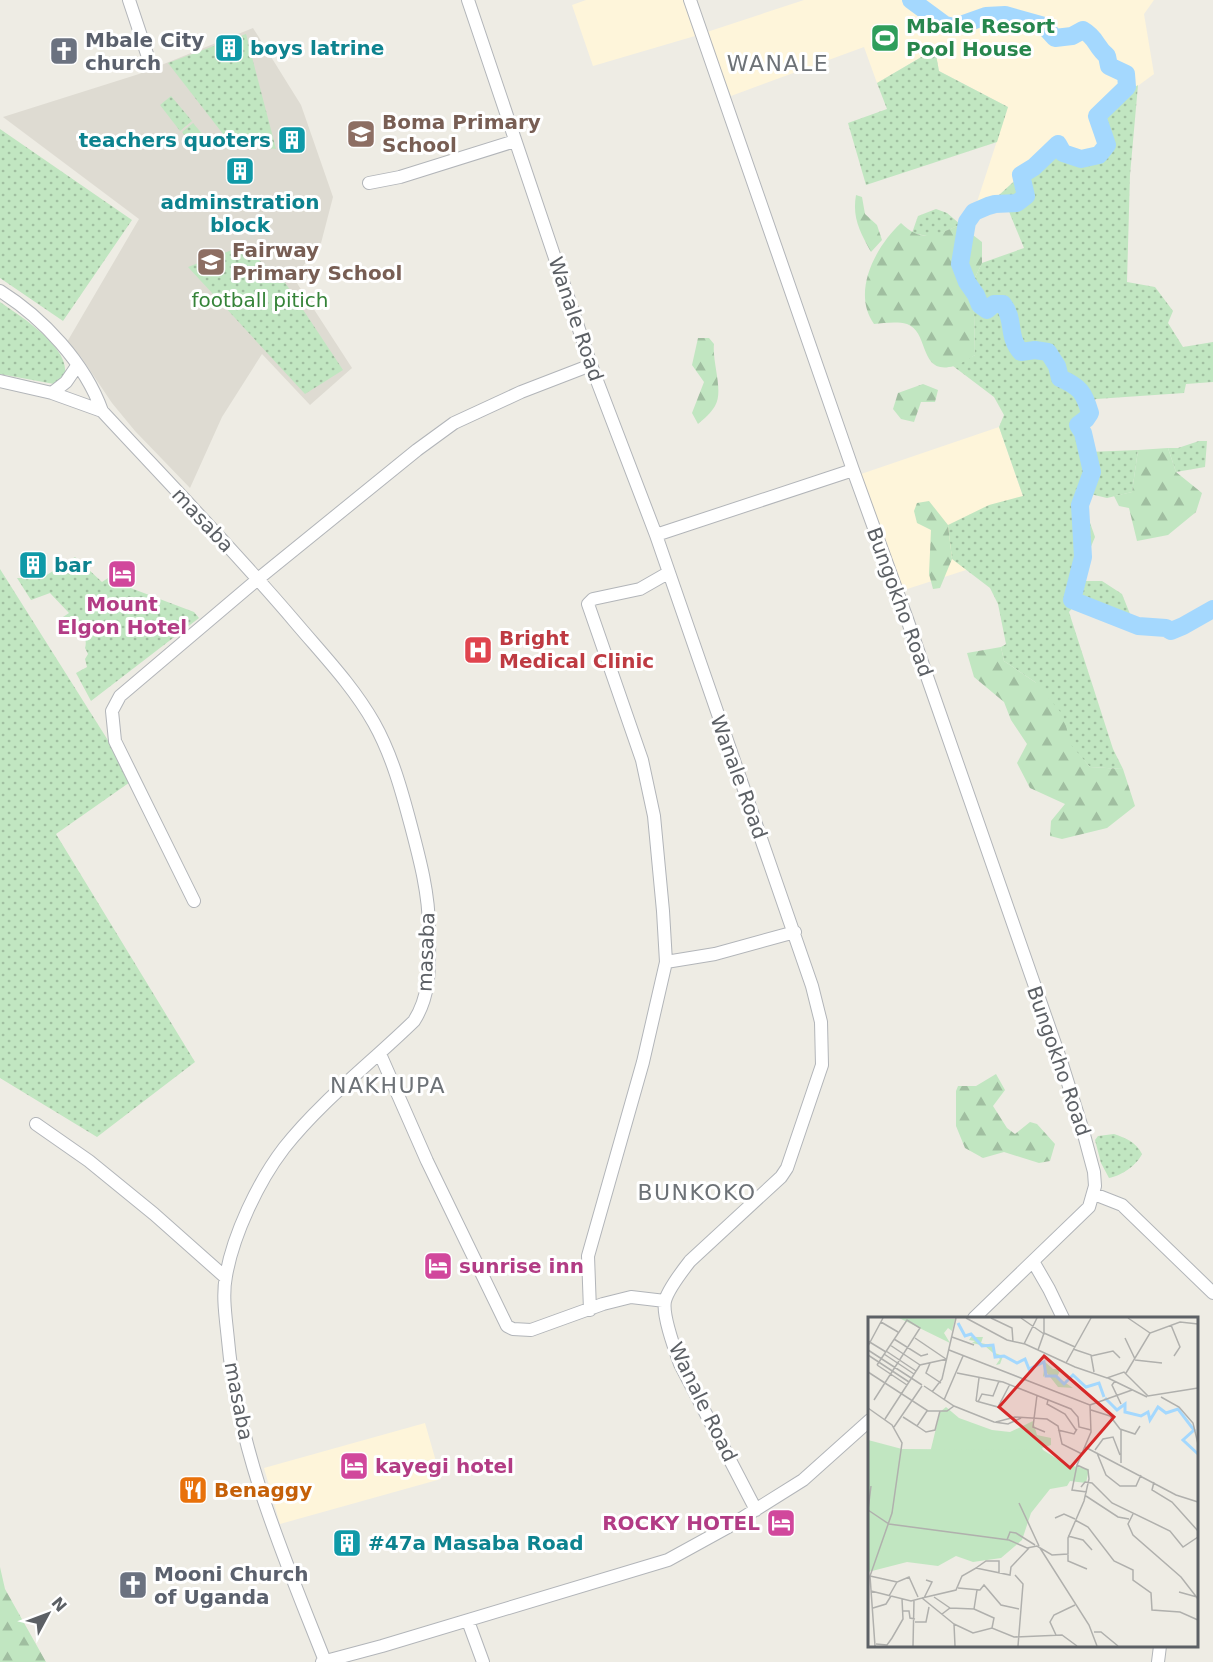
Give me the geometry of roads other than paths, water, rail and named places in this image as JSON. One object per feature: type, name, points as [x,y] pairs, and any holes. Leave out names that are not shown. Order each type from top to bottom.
[{"type":"street","points":[[129,0],[147,54]]},
{"type":"street","name":"Wanale Road","points":[[468,0],[591,365],[656,535],[729,751],[795,932],[821,1022],[822,1065],[787,1168],[781,1177],[684,1268],[665,1301],[671,1340],[680,1364],[756,1510]]},
{"type":"street","name":"Bungokho Road","points":[[690,0],[853,470],[908,619],[1083,1131],[1094,1172],[1094,1194],[1089,1207],[1034,1263]]},
{"type":"street","points":[[369,183],[400,177],[515,141]]},
{"type":"street","points":[[0,291],[46,326],[92,388],[102,411]]},
{"type":"street","points":[[194,901],[115,741],[112,711],[120,696],[258,579],[417,450],[454,423],[521,392],[591,365]]},
{"type":"street","points":[[52,393],[66,382],[77,366]]},
{"type":"street","points":[[0,381],[52,393],[102,411]]},
{"type":"street","name":"masaba","points":[[102,411],[258,579],[347,682],[376,726],[400,785],[423,871],[429,910],[427,993],[423,1008],[414,1021],[307,1121],[283,1149],[263,1180],[245,1218],[225,1277],[225,1310],[231,1374],[239,1414],[273,1526],[323,1661]]},
{"type":"street","points":[[656,535],[853,470]]},
{"type":"street","points":[[590,1310],[588,1256],[643,1062],[666,962],[654,816],[644,771],[620,692],[588,604],[593,599],[640,589],[668,573]]},
{"type":"street","points":[[666,962],[715,954],[795,932]]},
{"type":"street","points":[[380,1054],[427,1161],[507,1326],[513,1329],[531,1330],[631,1297],[665,1301]]},
{"type":"street","points":[[36,1124],[97,1167],[225,1277]]},
{"type":"street","points":[[1094,1194],[1122,1205],[1213,1293]]},
{"type":"street","points":[[975,1317],[1034,1263],[1063,1317]]},
{"type":"street","points":[[323,1661],[468,1621],[668,1560],[756,1510],[803,1480],[868,1422]]},
{"type":"street","points":[[468,1621],[483,1662]]},
{"type":"street","points":[[1158,1662],[1160,1647]]},
{"type":"waterway","points":[[911,0],[945,25],[955,27],[986,16],[1005,15],[1044,26],[1055,38],[1072,36],[1083,30],[1091,36],[1107,56],[1109,66],[1126,74],[1127,87],[1097,116],[1107,145],[1099,155],[1081,159],[1063,153],[1058,144],[1034,167],[1021,175],[1026,196],[1017,203],[995,204],[974,212],[967,222],[960,264],[980,305],[987,310],[994,304],[1003,304],[1009,316],[1014,340],[1021,352],[1035,350],[1048,352],[1057,366],[1060,378],[1080,391],[1088,406],[1090,413],[1078,425],[1083,433],[1092,472],[1080,505],[1083,557],[1072,600],[1138,626],[1166,628],[1171,631],[1213,609]]},
{"type":"place","name":"Mbale Resort Pool House","points":[[885,38]]},
{"type":"place","name":"boys latrine","points":[[229,48]]},
{"type":"place","name":"Mbale City church","points":[[64,51]]},
{"type":"place","name":"Boma Primary School","points":[[361,134]]},
{"type":"place","name":"teachers quoters","points":[[292,140]]},
{"type":"place","name":"adminstration block","points":[[240,171]]},
{"type":"place","name":"Fairway Primary School","points":[[211,262]]},
{"type":"place","name":"bar","points":[[33,565]]},
{"type":"place","name":"Mount Elgon Hotel","points":[[122,574]]},
{"type":"place","name":"Bright Medical Clinic","points":[[478,650]]},
{"type":"place","name":"sunrise inn","points":[[438,1266]]},
{"type":"place","name":"kayegi hotel","points":[[354,1466]]},
{"type":"place","name":"Benaggy","points":[[193,1490]]},
{"type":"place","name":"ROCKY HOTEL","points":[[781,1523]]},
{"type":"place","name":"#47a Masaba Road","points":[[347,1543]]},
{"type":"place","name":"Mooni Church of Uganda","points":[[133,1585]]},
{"type":"district","name":"WANALE","points":[[778,63]]},
{"type":"district","name":"NAKHUPA","points":[[388,1085]]},
{"type":"district","name":"BUNKOKO","points":[[697,1192]]},
{"type":"park label","name":"football pitich","points":[[260,300]]}]
